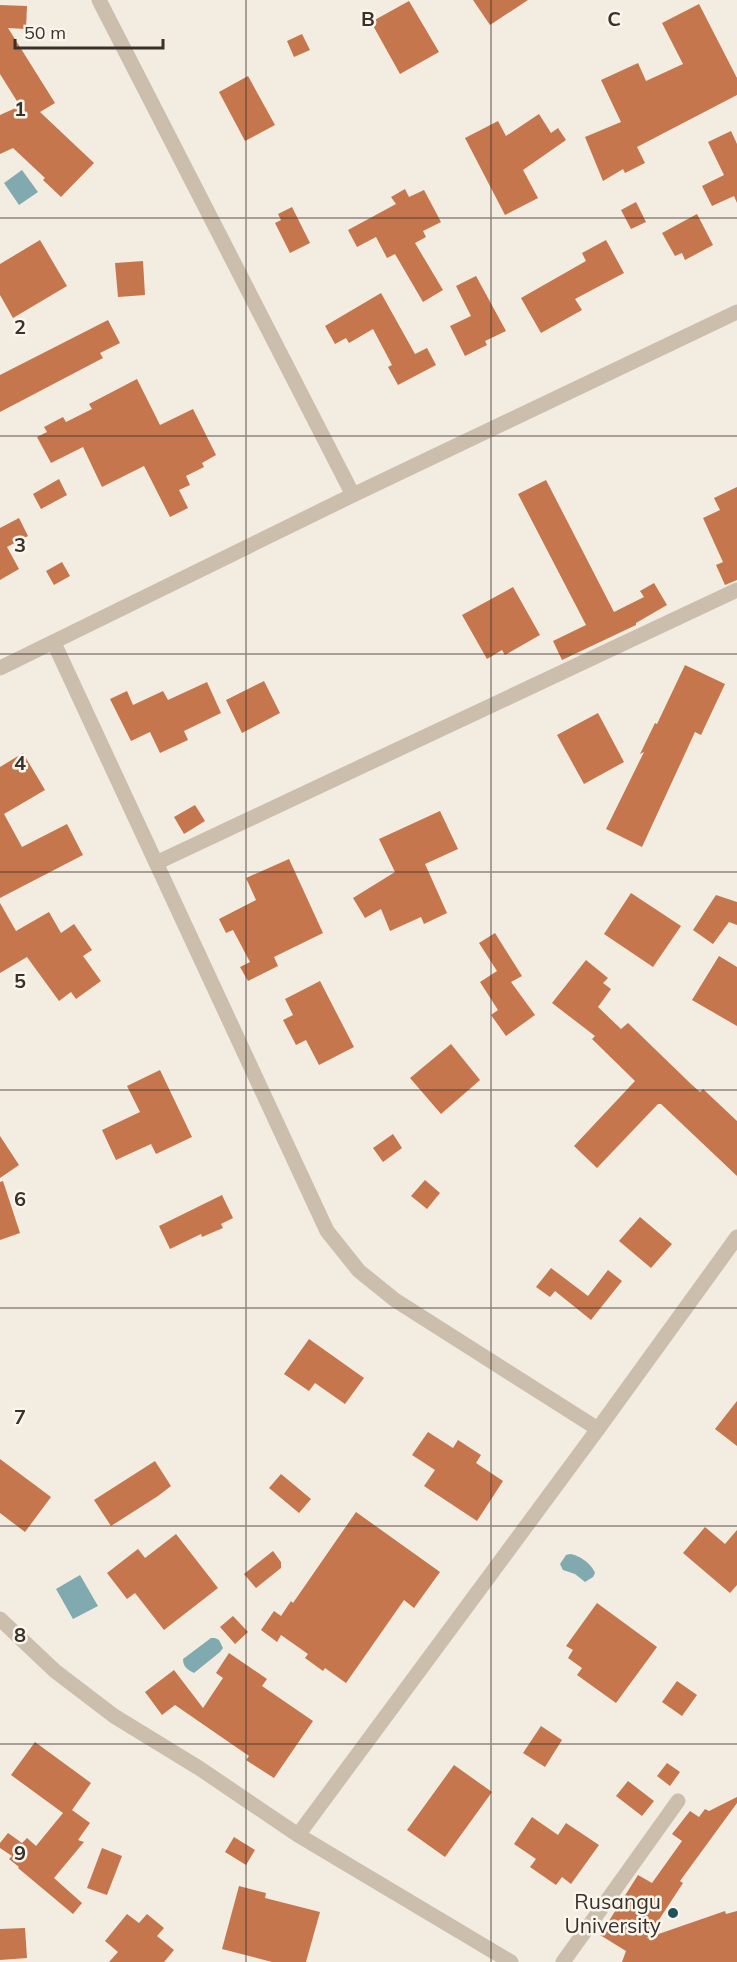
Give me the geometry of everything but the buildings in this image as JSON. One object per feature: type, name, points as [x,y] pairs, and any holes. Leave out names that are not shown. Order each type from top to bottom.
[{"type":"street","points":[[99,0],[353,495]]},
{"type":"street","points":[[0,668],[353,495],[737,312]]},
{"type":"street","points":[[156,863],[737,590]]},
{"type":"street","points":[[54,643],[322,1220],[334,1239],[359,1271],[395,1300],[598,1429]]},
{"type":"street","points":[[298,1835],[737,1237]]},
{"type":"street","points":[[0,1619],[55,1671],[114,1716],[199,1768],[298,1835],[510,1962]]},
{"type":"street","points":[[563,1962],[678,1801]]},
{"type":"water","points":[[22,170],[38,192],[19,205],[4,183]]},
{"type":"water","points":[[570,1554],[588,1563],[595,1573],[593,1577],[585,1582],[575,1574],[563,1570],[560,1564],[566,1555]]},
{"type":"water","points":[[80,1575],[98,1606],[73,1619],[56,1589]]},
{"type":"water","points":[[211,1638],[219,1640],[223,1648],[194,1673],[190,1671],[183,1659]]},
{"type":"place","name":"Rusangu University","points":[[673,1913]]}]
